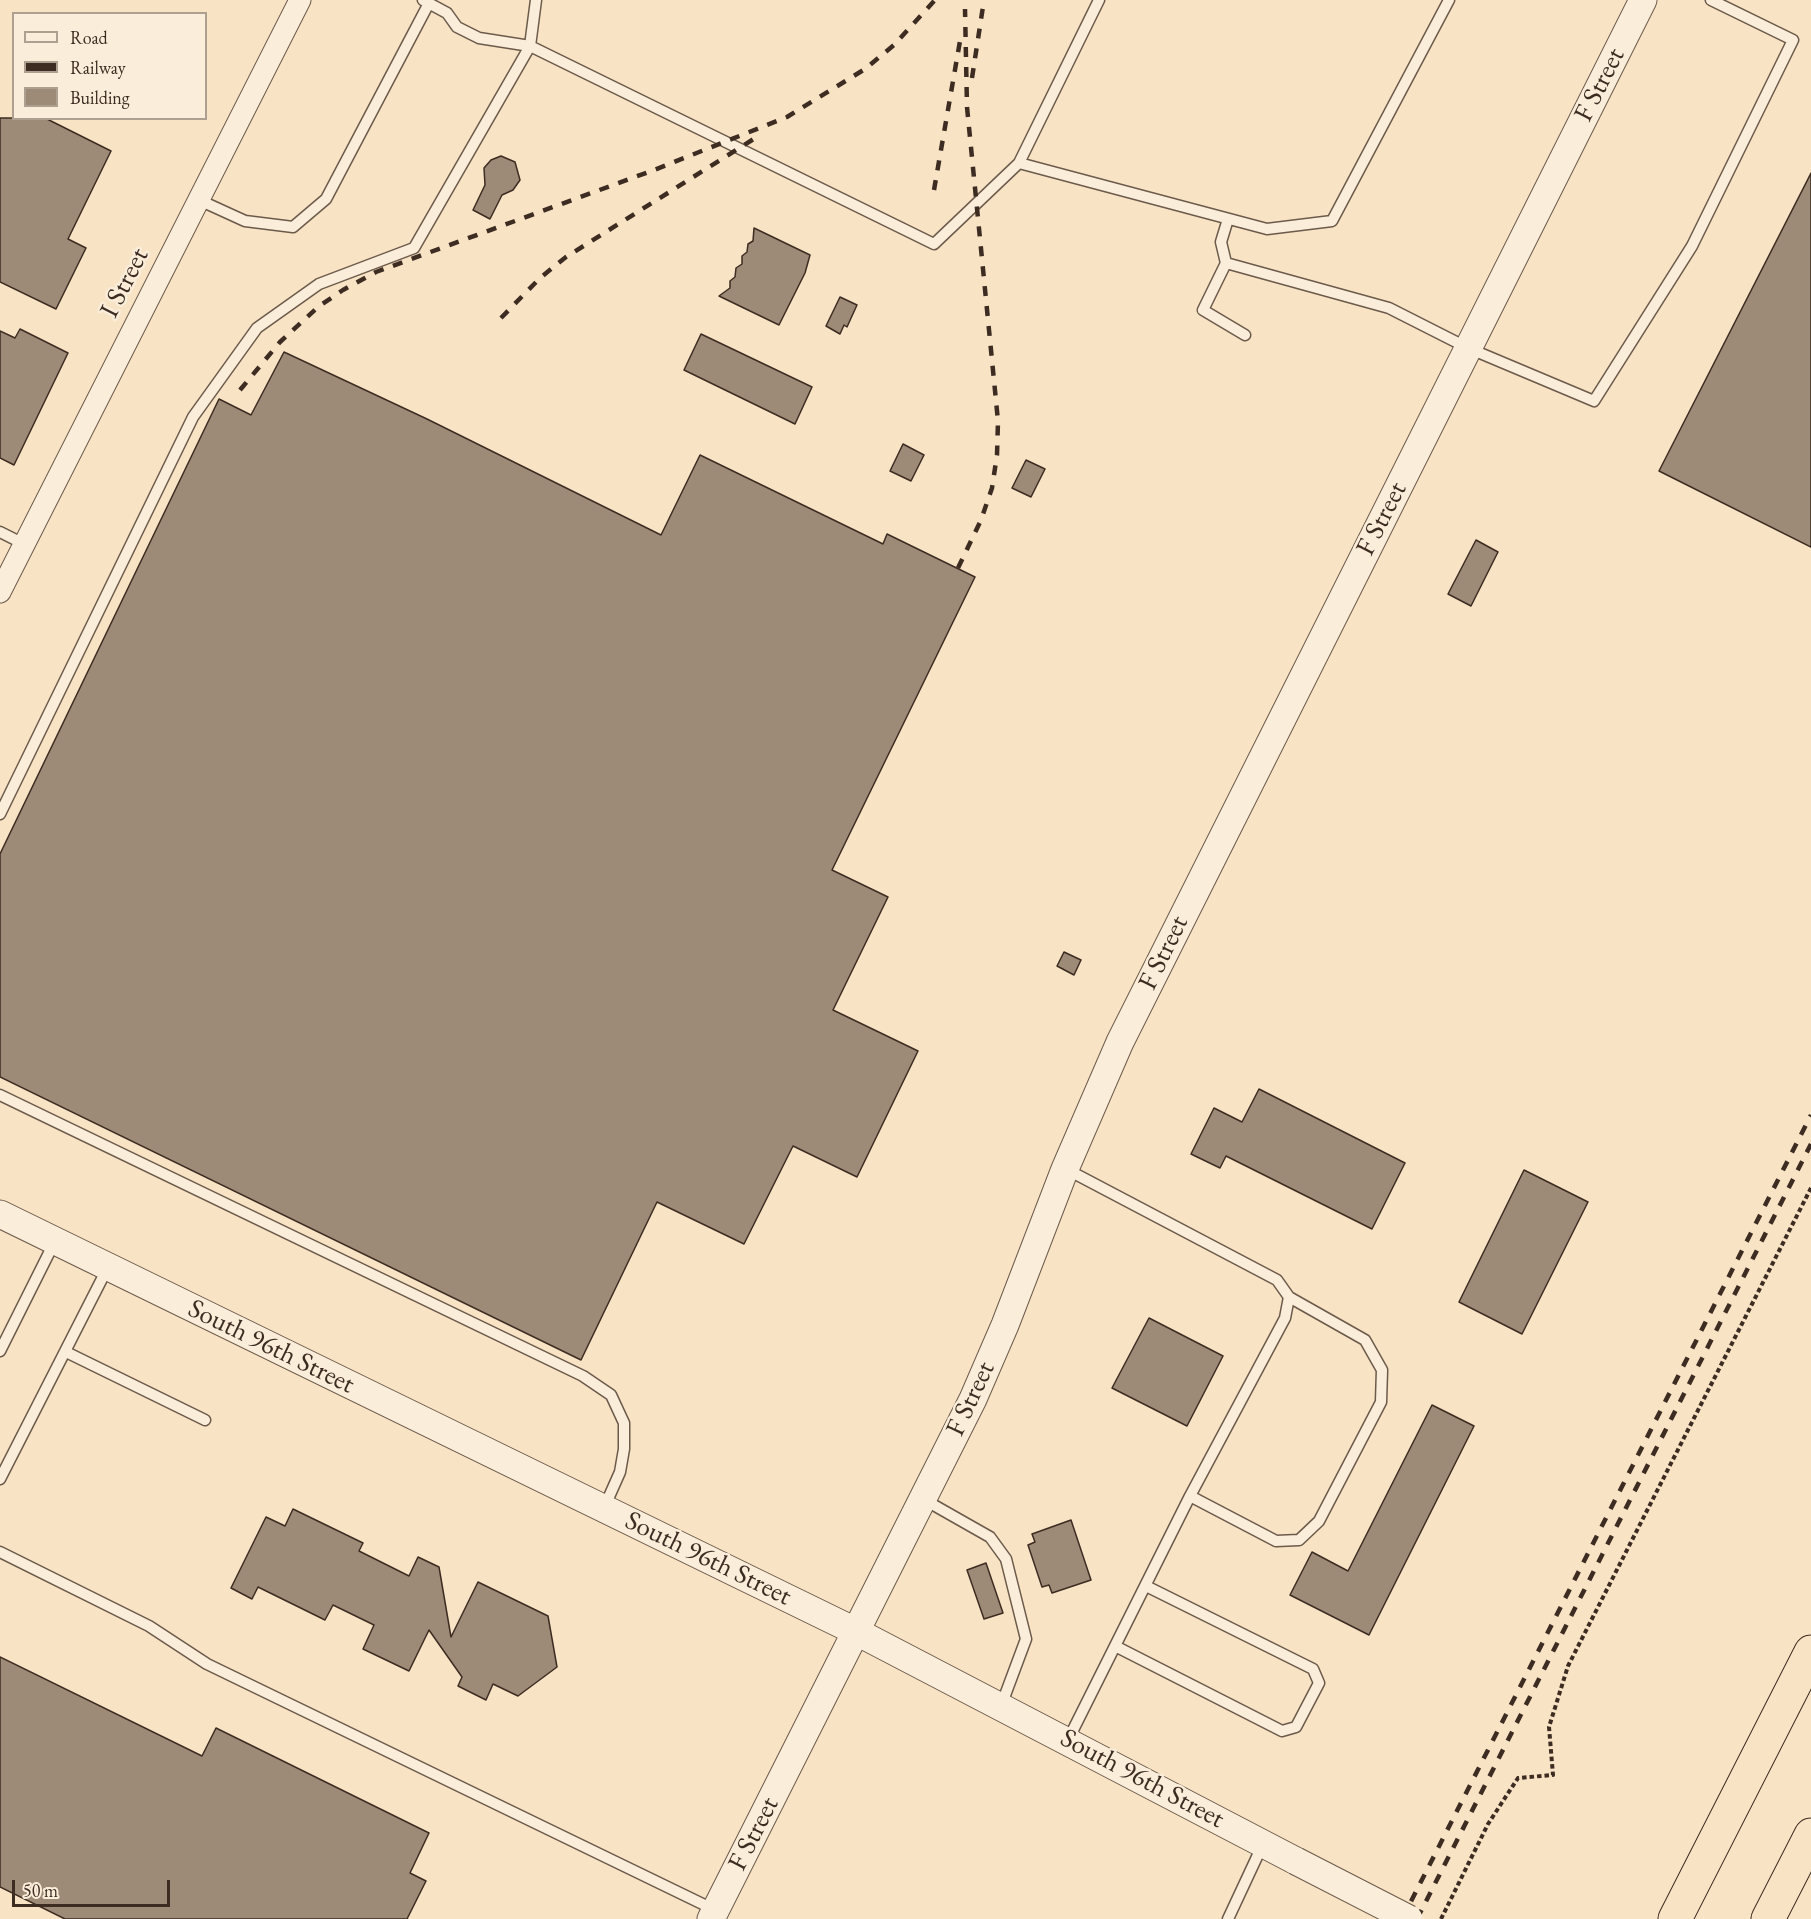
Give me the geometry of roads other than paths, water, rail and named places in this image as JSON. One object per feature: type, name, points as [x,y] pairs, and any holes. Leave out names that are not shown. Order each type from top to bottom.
[{"type":"highway","points":[[1675,1919],[1811,1652]]},
{"type":"highway","points":[[1768,1919],[1811,1834]]},
{"type":"street","name":"I Street","points":[[0,591],[300,0]]},
{"type":"street","name":"F Street","points":[[713,1914],[973,1399],[1005,1325],[1065,1169],[1120,1042],[1643,0]]},
{"type":"street","name":"South 96th Street","points":[[0,1214],[857,1632],[1409,1919]]},
{"type":"lane","points":[[0,814],[193,417],[257,328],[319,284],[414,248],[530,46],[536,0]]},
{"type":"lane","points":[[199,200],[245,221],[293,227],[327,199],[426,2],[447,13],[457,27],[478,38],[530,46],[934,243],[1019,164],[1099,0]]},
{"type":"lane","points":[[1019,164],[1267,229],[1332,221],[1449,0]]},
{"type":"lane","points":[[1226,263],[1389,308],[1468,348],[1594,401],[1692,246],[1793,40],[1711,0]]},
{"type":"lane","points":[[1228,219],[1221,242],[1226,263],[1203,310],[1245,335]]},
{"type":"lane","points":[[0,532],[24,544]]},
{"type":"lane","points":[[0,1095],[583,1376],[611,1395],[624,1423],[624,1449],[620,1472],[604,1508]]},
{"type":"lane","points":[[1065,1169],[1277,1280],[1289,1297],[1365,1340],[1382,1370],[1381,1402],[1319,1521],[1299,1540],[1276,1541],[1190,1496]]},
{"type":"lane","points":[[0,1352],[55,1241]]},
{"type":"lane","points":[[0,1479],[108,1267]]},
{"type":"lane","points":[[1068,1740],[1190,1496],[1285,1318],[1289,1297]]},
{"type":"lane","points":[[66,1352],[205,1420]]},
{"type":"lane","points":[[923,1499],[990,1537],[1006,1559],[1026,1639],[1001,1706]]},
{"type":"lane","points":[[0,1552],[149,1626],[207,1664],[713,1914]]},
{"type":"lane","points":[[1115,1646],[1282,1731],[1296,1726],[1319,1683],[1313,1669],[1146,1586]]},
{"type":"lane","points":[[1228,1919],[1263,1843]]},
{"type":"railway","points":[[240,390],[280,342],[318,307],[343,290],[376,272],[654,170],[787,117],[865,69],[894,45],[935,0]]},
{"type":"railway","points":[[972,78],[984,0]]},
{"type":"railway","points":[[958,568],[981,520],[992,488],[997,455],[998,421],[967,107],[965,9]]},
{"type":"railway","points":[[934,190],[960,41]]},
{"type":"railway","points":[[501,318],[540,278],[566,257],[760,135]]},
{"type":"railway","points":[[1402,1919],[1811,1115]]},
{"type":"railway","points":[[1417,1919],[1811,1144]]}]
